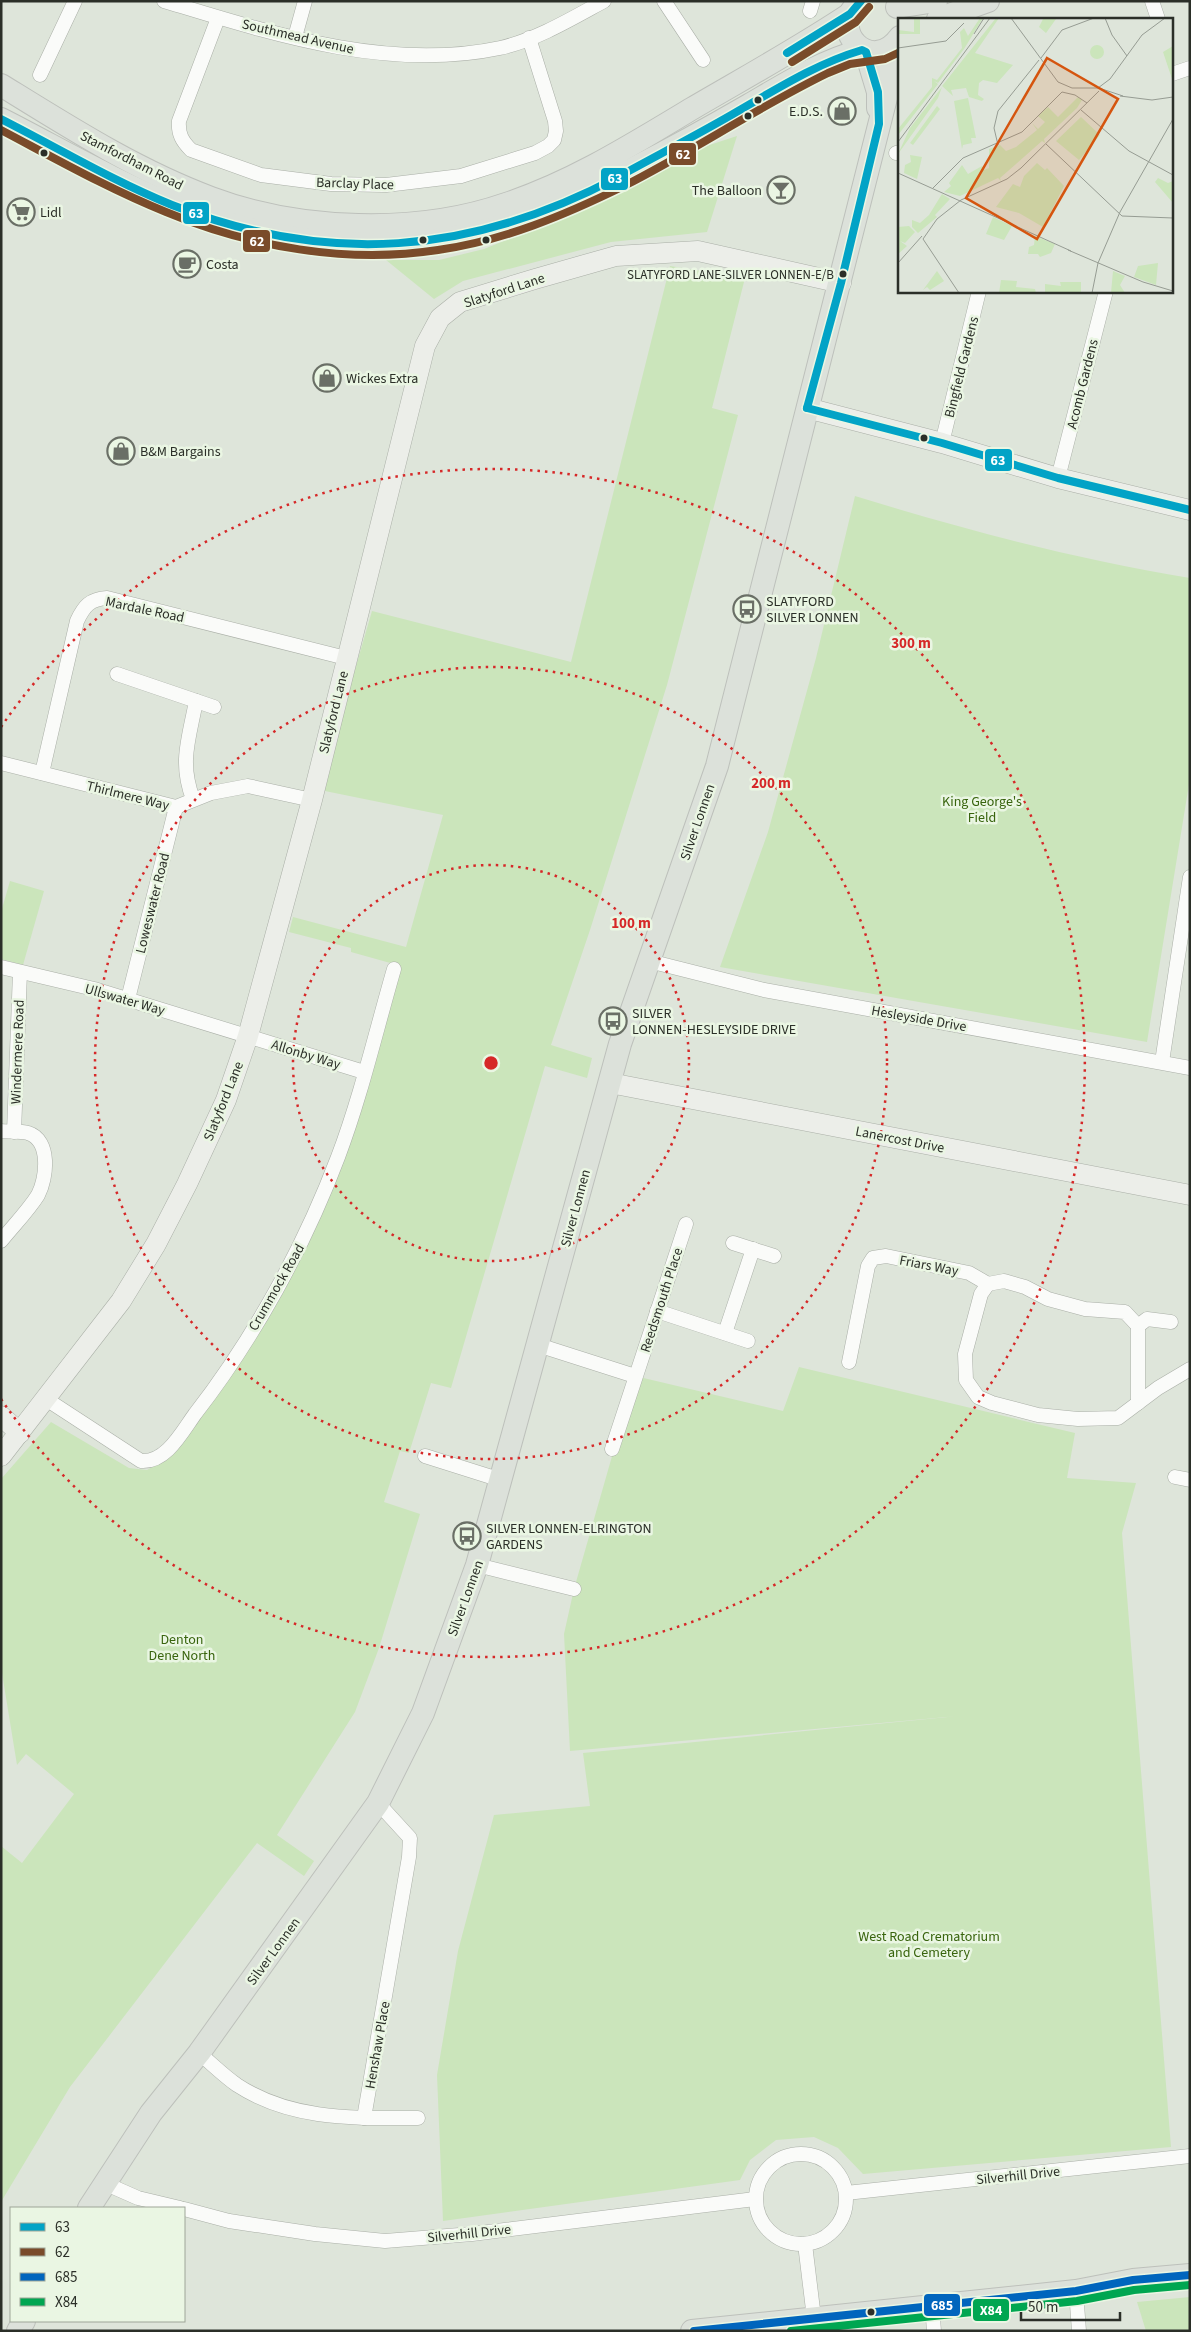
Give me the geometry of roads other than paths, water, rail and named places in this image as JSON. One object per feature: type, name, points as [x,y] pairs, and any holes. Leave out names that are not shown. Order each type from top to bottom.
[{"type":"main road","points":[[895,6],[936,1]]},
{"type":"main road","points":[[941,18],[988,1]]},
{"type":"main road","name":"Silver Lonnen","points":[[856,5],[848,26],[851,38],[864,51],[878,92],[879,124]]},
{"type":"main road","name":"Stamfordham Road","points":[[1,85],[80,134],[154,173],[212,198],[293,218],[357,224],[394,224],[471,214],[504,205],[554,185],[619,152],[814,38],[856,5]]},
{"type":"main road","name":"Silver Lonnen","points":[[90,2207],[151,2113],[199,2053],[378,1803],[423,1713],[477,1566],[620,1044],[717,766],[807,408],[841,283],[890,82],[897,40]]},
{"type":"main road","name":"Stamfordham Road","points":[[1,119],[164,201],[220,222],[279,236],[311,240],[375,244],[414,242],[471,234],[561,204],[634,169],[818,66],[864,51],[881,51],[897,40]]},
{"type":"main road","points":[[692,2331],[1076,2291],[1133,2280],[1190,2275]]},
{"type":"main road","points":[[1076,2291],[1135,2296],[1190,2290]]},
{"type":"street","points":[[40,75],[75,1]]},
{"type":"street","name":"Southmead Avenue","points":[[164,1],[218,18],[335,47],[397,54],[444,54],[500,48],[529,38],[604,1]]},
{"type":"street","points":[[295,37],[304,1]]},
{"type":"street","points":[[664,1],[703,60]]},
{"type":"street","points":[[1152,1],[1158,18]]},
{"type":"street","name":"Barclay Place","points":[[218,18],[179,121],[178,132],[184,142],[191,150],[261,174],[331,184],[386,185],[460,176],[535,153],[548,146],[554,140],[556,131],[555,121],[529,38]]},
{"type":"street","points":[[1174,73],[1190,68]]},
{"type":"street","name":"Slatyford Lane","points":[[1,1456],[121,1301],[156,1244],[187,1184],[226,1100],[248,1036],[312,800],[425,346],[440,318],[460,302],[535,278],[616,256],[698,251],[841,283]]},
{"type":"street","name":"Bingfield Gardens","points":[[942,443],[979,292]]},
{"type":"street","name":"Acomb Gardens","points":[[1058,478],[1106,292]]},
{"type":"street","points":[[807,408],[942,443],[1058,478],[1190,510]]},
{"type":"street","name":"Mardale Road","points":[[42,773],[77,621],[84,606],[96,599],[107,598],[346,658]]},
{"type":"street","points":[[117,674],[214,707]]},
{"type":"street","points":[[194,799],[187,783],[185,767],[196,701]]},
{"type":"street","name":"Thirlmere Way","points":[[1,763],[176,807],[232,787],[248,786],[312,800]]},
{"type":"street","name":"Loweswater Road","points":[[128,999],[176,807]]},
{"type":"street","points":[[1162,1062],[1190,877]]},
{"type":"street","name":"Hesleyside Drive","points":[[649,961],[764,990],[1190,1068]]},
{"type":"street","name":"Ullswater Way","points":[[1,967],[128,999],[248,1036]]},
{"type":"street","name":"Crummock Road","points":[[46,1399],[141,1461],[150,1462],[167,1451],[202,1406],[244,1343],[301,1244],[338,1156],[394,969]]},
{"type":"street","name":"Windermere Road","points":[[8,1132],[20,972]]},
{"type":"street","name":"Allonby Way","points":[[248,1036],[364,1072]]},
{"type":"street","name":"Lanercost Drive","points":[[610,1083],[1190,1195]]},
{"type":"street","points":[[1,1241],[38,1194],[44,1172],[44,1146],[38,1138],[28,1133],[8,1132]]},
{"type":"street","name":"Reedsmouth Place","points":[[612,1449],[686,1224]]},
{"type":"street","points":[[733,1243],[774,1256]]},
{"type":"street","points":[[725,1333],[753,1250]]},
{"type":"street","name":"Friars Way","points":[[849,1362],[868,1266],[873,1258],[886,1256],[969,1273],[988,1284],[1004,1281],[1025,1287],[1048,1298],[1085,1309],[1125,1312],[1138,1326]]},
{"type":"street","points":[[988,1284],[981,1294],[965,1354],[966,1380],[978,1397],[992,1404],[1038,1415],[1078,1419],[1118,1418],[1190,1369]]},
{"type":"street","points":[[657,1310],[748,1341]]},
{"type":"street","points":[[1138,1403],[1138,1326],[1147,1319],[1171,1322]]},
{"type":"street","points":[[538,1344],[635,1376]]},
{"type":"street","points":[[1,1416],[20,1433]]},
{"type":"street","points":[[425,1456],[501,1480]]},
{"type":"street","points":[[1175,1477],[1190,1480]]},
{"type":"street","points":[[477,1566],[574,1589]]},
{"type":"street","name":"Henshaw Place","points":[[364,2118],[409,1858],[410,1838],[378,1803]]},
{"type":"street","points":[[199,2053],[237,2085],[280,2107],[321,2116],[418,2118]]},
{"type":"street","points":[[797,2154],[811,2154],[835,2168],[842,2180],[846,2193],[843,2215],[832,2233],[819,2241],[805,2244],[790,2244],[776,2238],[761,2221],[755,2199],[757,2186],[763,2173],[772,2163],[784,2157],[797,2154]]},
{"type":"street","name":"Silverhill Drive","points":[[846,2193],[1190,2156]]},
{"type":"street","points":[[104,2183],[138,2198],[176,2207]]},
{"type":"street","name":"Silverhill Drive","points":[[185,2209],[229,2221],[315,2234],[385,2240],[472,2234],[755,2199]]},
{"type":"street","points":[[805,2244],[814,2318]]},
{"type":"street","points":[[1076,2291],[1079,2331]]},
{"type":"street","points":[[932,2306],[934,2331]]},
{"type":"place","name":"E.D.S.","points":[[842,111]]},
{"type":"place","name":"The Balloon","points":[[781,190]]},
{"type":"place","name":"Lidl","points":[[21,212]]},
{"type":"place","name":"Costa","points":[[187,264]]},
{"type":"place","name":"SLATYFORD LANE-SILVER LONNEN-E/B","points":[[843,274]]},
{"type":"place","name":"Wickes Extra","points":[[327,378]]},
{"type":"place","name":"B&M Bargains","points":[[121,451]]},
{"type":"place","name":"SLATYFORD SILVER LONNEN","points":[[747,609]]},
{"type":"place","name":"SILVER LONNEN-HESLEYSIDE DRIVE","points":[[613,1021]]},
{"type":"place","name":"SILVER LONNEN-ELRINGTON GARDENS","points":[[467,1536]]},
{"type":"park label","name":"King George's Field","points":[[982,810]]},
{"type":"park label","name":"Denton Dene North","points":[[182,1648]]},
{"type":"park label","name":"West Road Crematorium and Cemetery","points":[[929,1944]]}]
